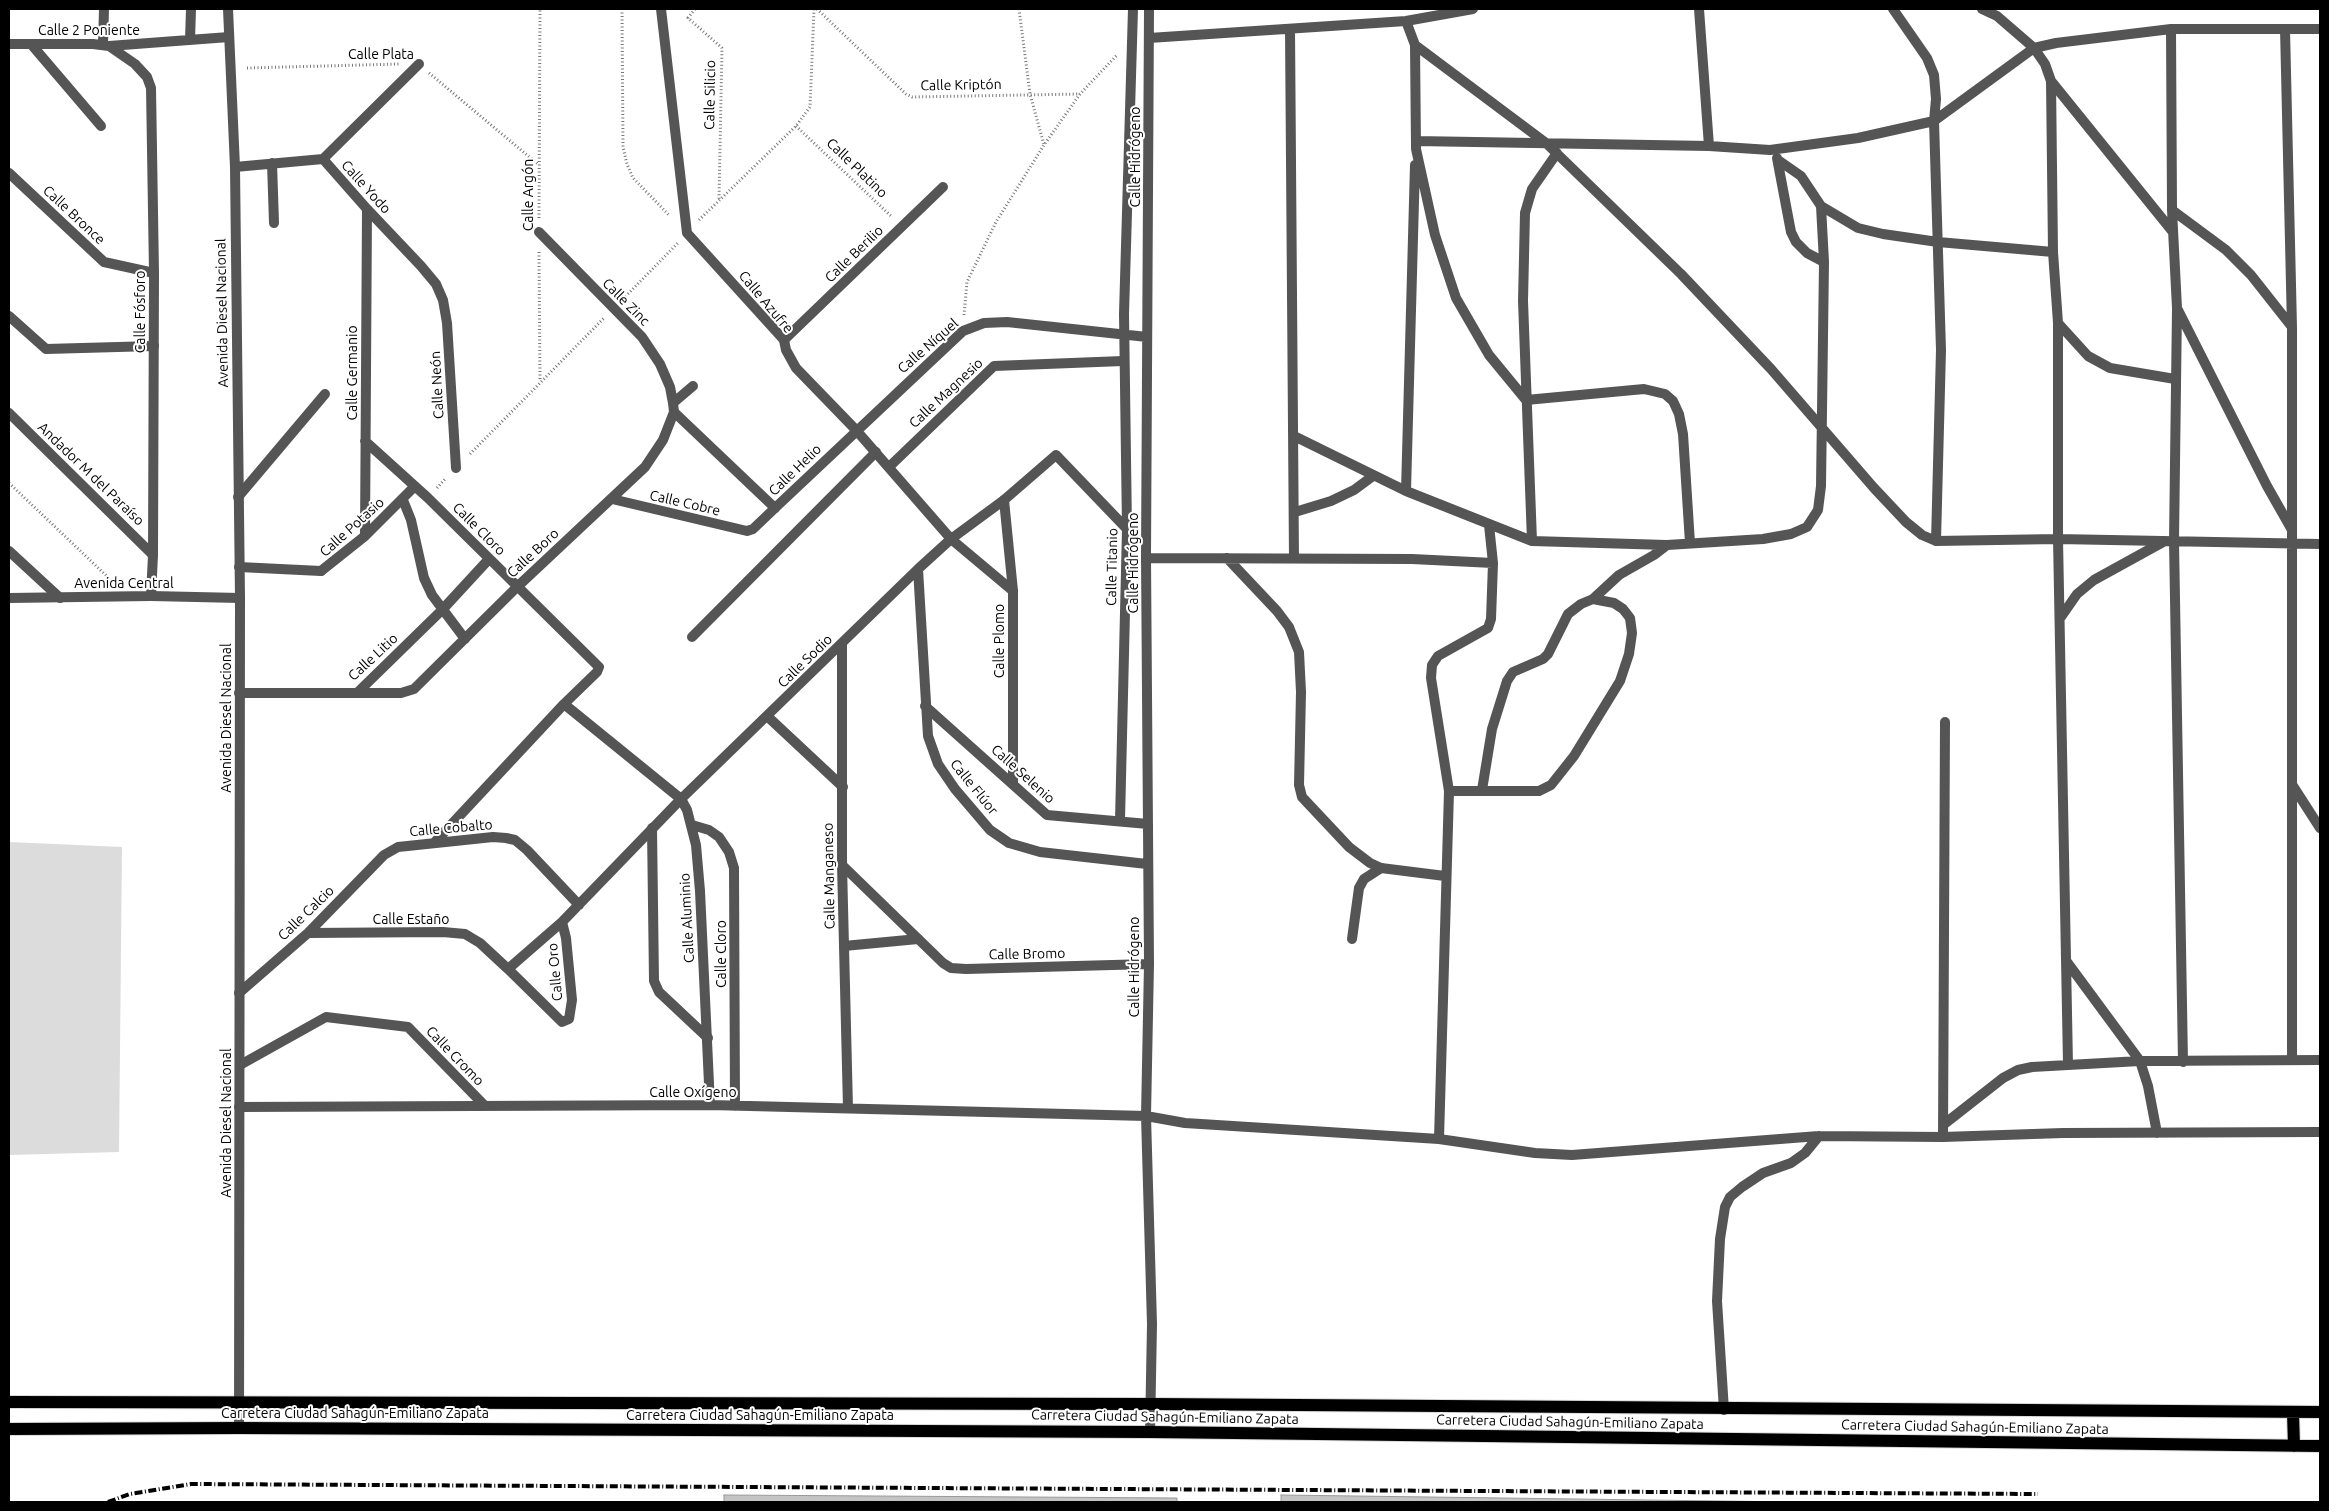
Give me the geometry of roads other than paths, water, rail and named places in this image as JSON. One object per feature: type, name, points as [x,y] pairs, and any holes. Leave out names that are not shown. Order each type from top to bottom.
[{"type":"main road","name":"Carretera Ciudad Sahagún-Emiliano Zapata","points":[[9,1402],[1151,1404],[1724,1410],[2320,1412]]},
{"type":"main road","points":[[2293,1413],[2294,1446]]},
{"type":"main road","name":"Carretera Ciudad Sahagún-Emiliano Zapata","points":[[9,1429],[239,1428],[1150,1432],[2320,1446]]},
{"type":"street","points":[[104,9],[106,46]]},
{"type":"street","points":[[190,40],[191,9]]},
{"type":"street","name":"Avenida Diesel Nacional","points":[[228,9],[235,167],[240,598],[239,1428]]},
{"type":"street","name":"Calle Azufre","points":[[661,9],[687,233],[784,340],[786,350],[796,368],[856,430],[951,538],[1013,592]]},
{"type":"street","name":"Calle Titanio","points":[[1120,820],[1127,529],[1124,314],[1133,9]]},
{"type":"street","name":"Calle Hidrógeno","points":[[1149,9],[1146,558],[1149,964],[1146,1116],[1152,1324],[1150,1432]]},
{"type":"street","points":[[1149,38],[1406,21],[1473,9]]},
{"type":"street","points":[[1698,9],[1709,146]]},
{"type":"street","points":[[1893,9],[1926,58],[1934,75],[1936,100],[1934,122],[1940,408],[1936,541]]},
{"type":"street","points":[[1982,9],[1997,16],[2034,48],[2046,64],[2051,81],[2053,252],[2058,323],[2058,539],[2061,617],[2068,1064]]},
{"type":"street","points":[[1406,21],[1415,45],[1416,145],[1406,491]]},
{"type":"street","points":[[1290,29],[1294,558]]},
{"type":"street","points":[[2171,29],[2172,210],[2177,308],[2169,541],[2183,1062]]},
{"type":"street","points":[[1416,145],[1546,143],[1709,146],[1770,150],[1858,138],[1934,122],[2034,48],[2104,36],[2171,29],[2320,29]]},
{"type":"street","points":[[2285,29],[2292,327],[2292,1060]]},
{"type":"street","name":"Calle 2 Poniente","points":[[9,44],[106,46],[229,37]]},
{"type":"street","points":[[31,44],[101,126]]},
{"type":"street","points":[[1415,45],[1557,153],[1681,274],[1772,369],[1906,522],[1922,535],[1936,541],[2058,539],[2320,544]]},
{"type":"street","name":"Calle Fósforo","points":[[106,46],[135,64],[147,77],[151,88],[154,273],[153,555],[151,596]]},
{"type":"street","points":[[323,159],[419,64]]},
{"type":"street","points":[[2051,81],[2173,232]]},
{"type":"street","points":[[1416,145],[1435,235],[1456,298],[1489,355],[1526,400]]},
{"type":"street","points":[[1770,150],[1778,160],[1800,176],[1821,206],[1858,228],[1883,234],[1938,242],[2053,252]]},
{"type":"street","points":[[1532,541],[1522,301],[1525,213],[1532,189],[1557,153]]},
{"type":"street","name":"Calle Yodo","points":[[235,167],[323,159],[421,266],[436,284],[443,300]]},
{"type":"street","points":[[1778,160],[1791,232],[1796,242],[1807,253],[1824,262]]},
{"type":"street","points":[[272,163],[274,223]]},
{"type":"street","name":"Calle Bronce","points":[[9,173],[104,262],[154,273]]},
{"type":"street","name":"Calle Berilio","points":[[784,340],[943,187]]},
{"type":"street","points":[[1294,436],[1406,491],[1532,541],[1550,543],[1667,544],[1763,538],[1791,534],[1807,527],[1818,510],[1819,502],[1824,262],[1821,206]]},
{"type":"street","name":"Calle Germanio","points":[[365,536],[367,209]]},
{"type":"street","points":[[2172,210],[2226,250],[2251,275],[2292,327]]},
{"type":"street","name":"Calle Zinc","points":[[539,232],[642,337],[660,364],[670,387],[674,407]]},
{"type":"street","name":"Calle Neón","points":[[443,300],[447,323],[456,468]]},
{"type":"street","points":[[2177,308],[2267,486],[2292,530]]},
{"type":"street","points":[[9,316],[46,349],[154,346]]},
{"type":"street","name":"Calle Níquel","points":[[856,430],[963,331],[984,322],[1007,322],[1147,337]]},
{"type":"street","points":[[2058,323],[2088,356],[2110,368],[2175,379]]},
{"type":"street","name":"Calle Magnesio","points":[[889,467],[994,366],[1124,361]]},
{"type":"street","name":"Calle Boro","points":[[356,693],[401,693],[414,690],[517,587],[645,467],[663,440],[674,407],[693,386]]},
{"type":"street","points":[[1526,400],[1644,389],[1665,394],[1673,401],[1679,414],[1683,434],[1690,543]]},
{"type":"street","points":[[238,497],[325,394]]},
{"type":"street","points":[[674,407],[775,508]]},
{"type":"street","name":"Andador M del Paraíso","points":[[9,413],[153,555]]},
{"type":"street","name":"Calle Helio","points":[[753,529],[856,430]]},
{"type":"street","name":"Calle Cloro","points":[[365,441],[416,486],[599,667],[597,672],[564,704],[435,842]]},
{"type":"street","points":[[692,637],[876,452]]},
{"type":"street","name":"Calle Sodio","points":[[508,969],[562,922],[681,799],[951,538],[1004,500],[1056,455],[1127,529]]},
{"type":"street","points":[[1295,512],[1331,501],[1354,490],[1373,476]]},
{"type":"street","name":"Calle Potasio","points":[[239,567],[321,571],[365,536],[416,486]]},
{"type":"street","name":"Calle Cobre","points":[[612,499],[747,530],[753,529]]},
{"type":"street","points":[[403,500],[411,520],[424,578],[442,610],[465,639]]},
{"type":"street","name":"Calle Plomo","points":[[1004,500],[1013,592],[1013,783]]},
{"type":"street","points":[[1439,1139],[1449,791],[1430,678],[1432,666],[1438,656],[1488,628],[1491,619],[1493,563],[1489,525]]},
{"type":"street","points":[[2061,617],[2077,594],[2094,580],[2169,541]]},
{"type":"street","points":[[1482,790],[1492,729],[1506,681],[1513,672],[1543,659],[1548,654],[1568,614],[1593,598],[1619,575],[1654,555],[1667,544]]},
{"type":"street","points":[[9,551],[60,598]]},
{"type":"street","name":"Calle Litio","points":[[239,693],[356,693],[442,610],[489,558]]},
{"type":"street","points":[[1146,558],[1412,559],[1493,563]]},
{"type":"street","points":[[1227,558],[1277,611],[1288,627],[1299,652],[1301,692],[1298,785],[1302,797],[1359,857],[1381,868],[1446,876]]},
{"type":"street","name":"Calle Flúor","points":[[918,569],[928,736],[938,764],[955,789],[990,830],[1008,844],[1040,852],[1147,864]]},
{"type":"street","name":"Avenida Central","points":[[9,598],[128,596],[240,598]]},
{"type":"street","points":[[1449,791],[1539,791],[1551,785],[1574,756],[1620,681],[1629,654],[1632,633],[1630,618],[1623,609],[1614,603],[1593,598]]},
{"type":"street","name":"Calle Manganeso","points":[[842,643],[842,865],[848,1108]]},
{"type":"street","points":[[564,704],[681,799]]},
{"type":"street","name":"Calle Selenio","points":[[925,706],[1047,815],[1148,824]]},
{"type":"street","points":[[767,716],[843,787]]},
{"type":"street","points":[[1943,1137],[1945,722]]},
{"type":"street","points":[[2293,786],[2320,828]]},
{"type":"street","name":"Calle Aluminio","points":[[681,799],[692,824],[700,891],[710,1105]]},
{"type":"street","name":"Calle Cloro","points":[[692,824],[709,830],[719,837],[729,852],[734,868],[736,1106]]},
{"type":"street","points":[[652,828],[654,981],[659,992],[708,1038]]},
{"type":"street","name":"Calle Cobalto","points":[[390,850],[435,842],[493,837],[514,840],[527,850],[579,905]]},
{"type":"street","name":"Calle Calcio","points":[[239,993],[308,933],[390,850]]},
{"type":"street","name":"Calle Bromo","points":[[842,865],[943,963],[951,968],[1149,964]]},
{"type":"street","points":[[1352,939],[1359,888],[1364,879],[1381,868]]},
{"type":"street","name":"Calle Oro","points":[[562,922],[572,983],[569,1019]]},
{"type":"street","name":"Calle Estaño","points":[[308,933],[458,932],[471,936],[508,969],[558,1020],[562,1022],[569,1019]]},
{"type":"street","points":[[844,946],[918,939]]},
{"type":"street","points":[[2066,962],[2140,1061],[2148,1086],[2157,1133]]},
{"type":"street","name":"Calle Cromo","points":[[240,1065],[326,1017],[408,1027],[484,1105]]},
{"type":"street","points":[[1943,1125],[1983,1092],[2018,1070],[2068,1064],[2140,1061],[2320,1060]]},
{"type":"street","name":"Calle Oxígeno","points":[[239,1107],[710,1105],[1146,1116],[1185,1123],[1439,1139],[1535,1153],[1572,1155],[1819,1136],[1943,1137],[2320,1132]]},
{"type":"street","points":[[1724,1410],[1717,1302],[1720,1239],[1725,1207],[1730,1197],[1742,1187],[1763,1174],[1791,1163],[1806,1153],[1819,1136]]},
{"type":"railway","points":[[108,1502],[130,1494],[191,1484],[2038,1494]]}]
